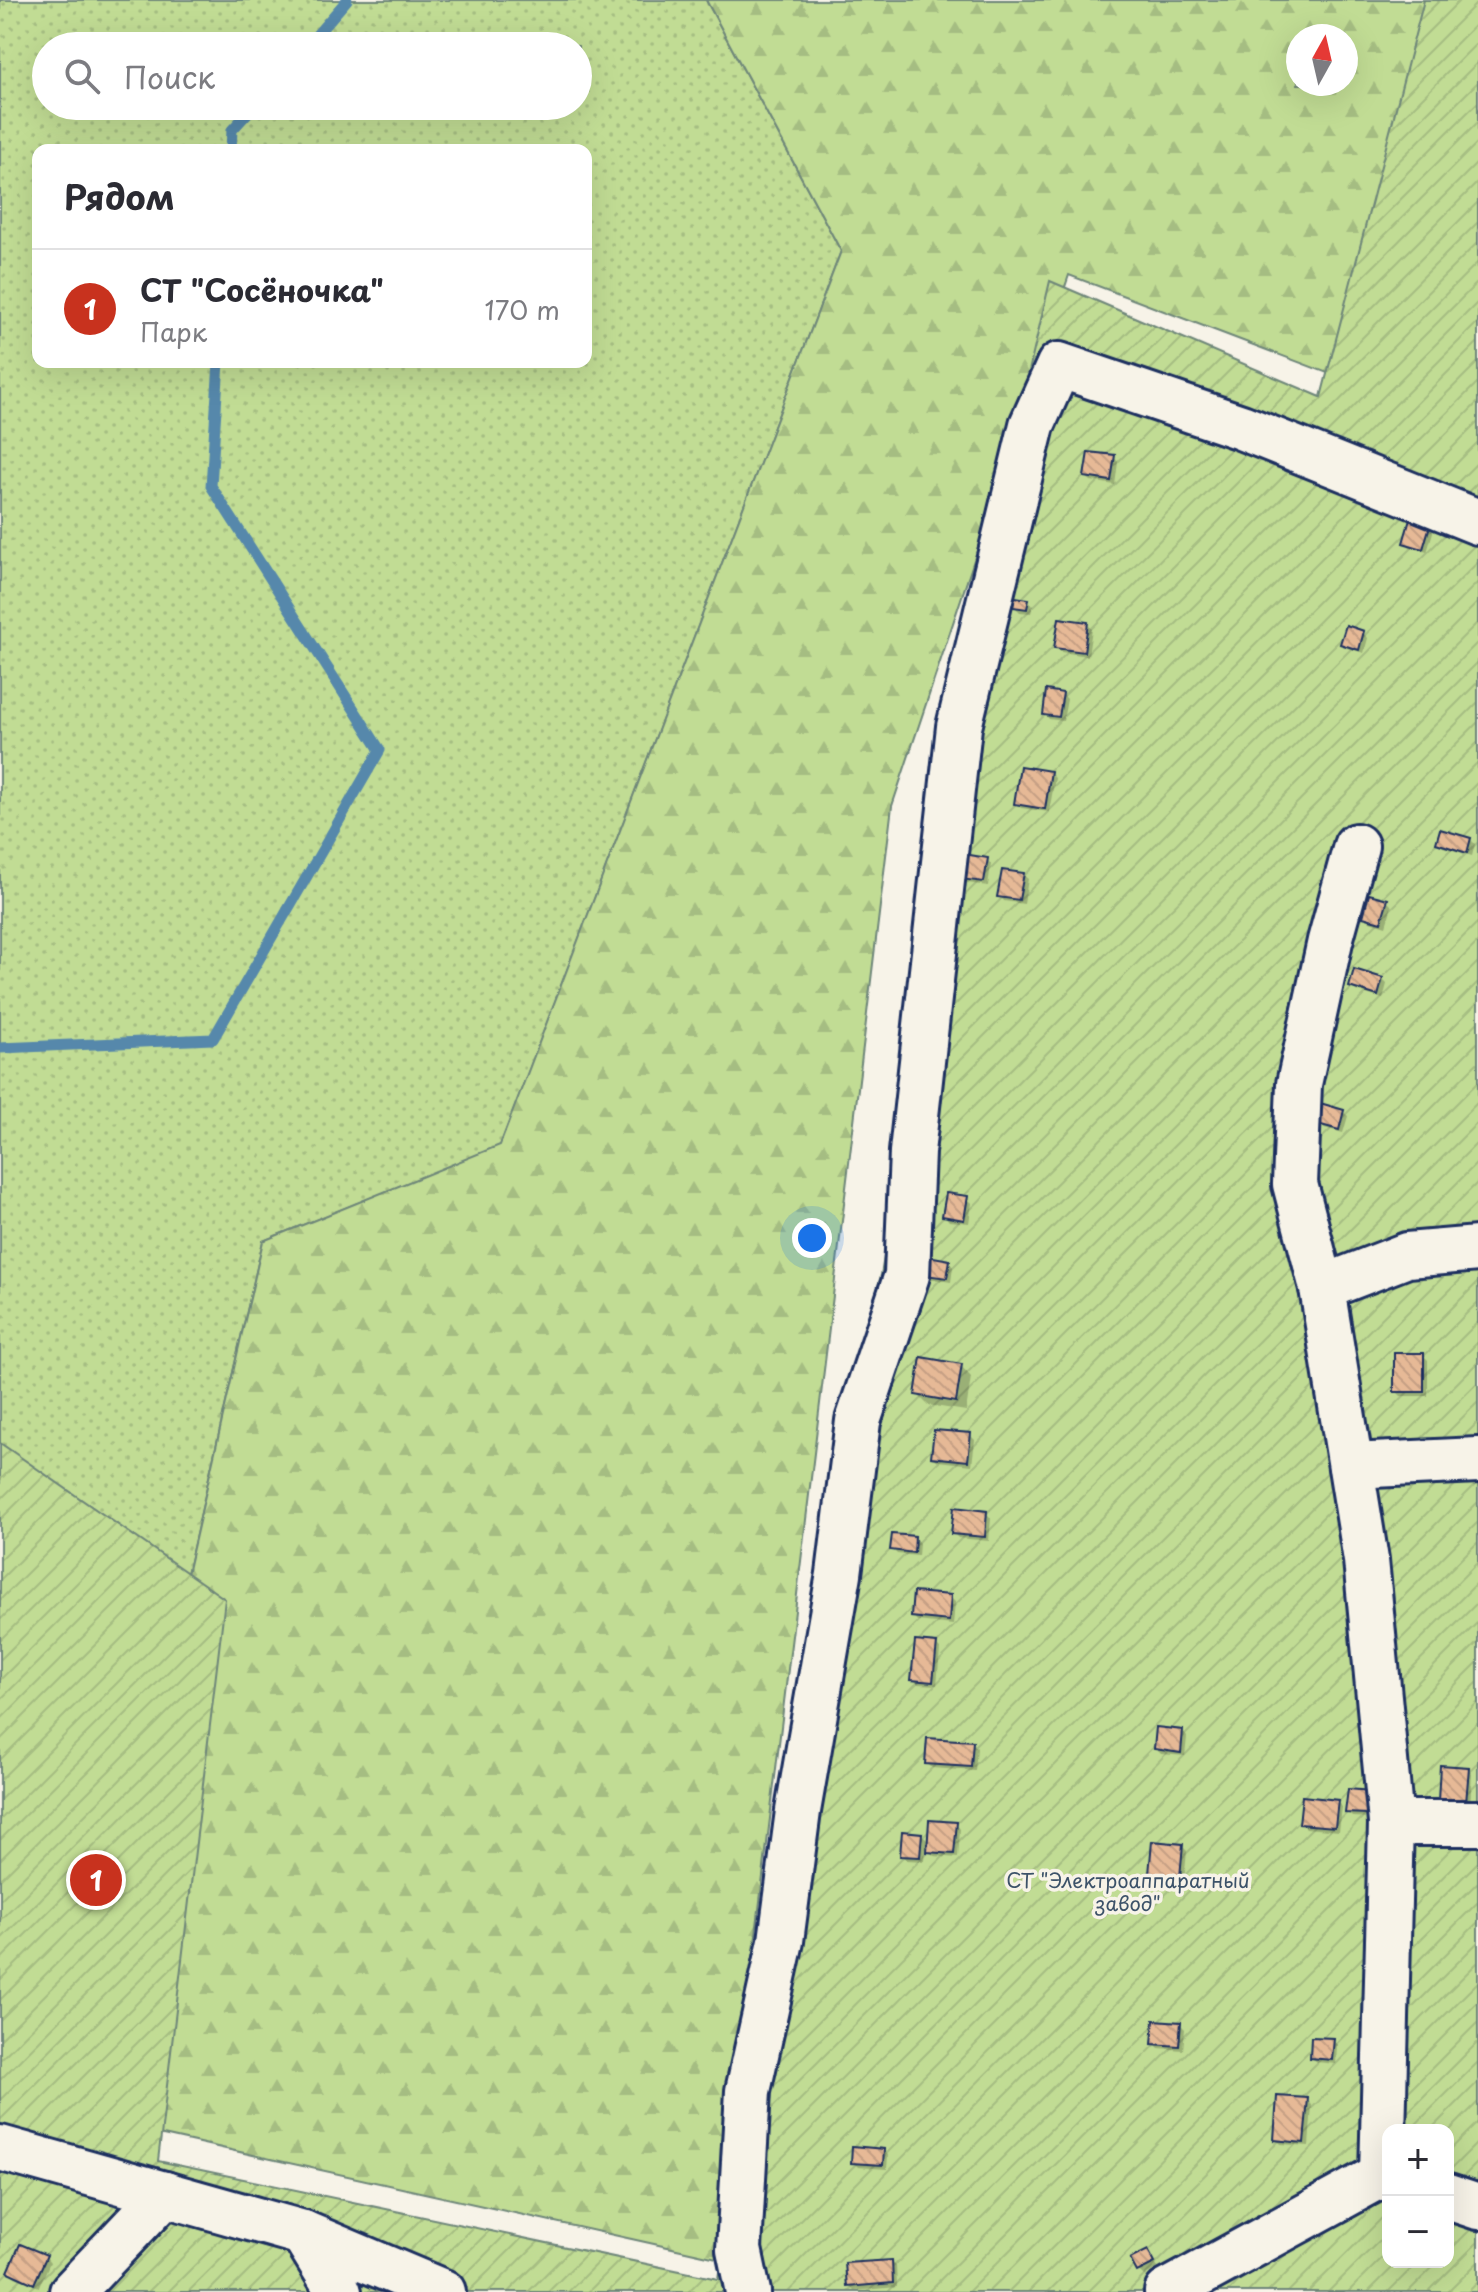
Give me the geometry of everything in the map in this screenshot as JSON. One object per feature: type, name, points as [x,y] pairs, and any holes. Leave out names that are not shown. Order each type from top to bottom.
[{"type":"street","points":[[748,2292],[739,2249],[748,2091],[781,1941],[798,1811],[839,1574],[858,1421],[907,1275],[912,1152],[959,727],[1032,425],[1059,365],[1241,427],[1478,522]]},
{"type":"street","points":[[1356,846],[1330,941],[1299,1084],[1295,1184],[1322,1288],[1366,1560],[1391,1823],[1386,2124]]},
{"type":"street","points":[[1322,1288],[1407,1255],[1478,1249]]},
{"type":"street","points":[[1351,1466],[1478,1460]]},
{"type":"street","points":[[1391,1823],[1478,1823]]},
{"type":"street","points":[[0,2148],[303,2233],[443,2292]]},
{"type":"street","points":[[1167,2292],[1382,2178]]},
{"type":"street","points":[[72,2292],[165,2194]]},
{"type":"street","points":[[1454,2199],[1478,2207]]},
{"type":"street","points":[[303,2233],[339,2292]]},
{"type":"green space","points":[[0,0],[706,0],[841,251],[500,1146],[263,1241],[69,2090],[0,2004]]},
{"type":"green space","points":[[706,0],[1478,0],[1478,430],[1069,275],[892,806],[717,2258],[64,2113],[263,1241],[500,1145],[841,251]]},
{"type":"green space","name":"СТ \"Электроаппаратный завод\"","points":[[1424,0],[1478,0],[1478,2292],[0,2292],[0,1443],[225,1599],[158,2161],[718,2279],[848,1401],[881,1275],[892,1209],[989,543],[1050,281],[1321,397]]},
{"type":"building","points":[[1088,452],[1115,455],[1111,481],[1084,477]]},
{"type":"building","points":[[1413,509],[1433,515],[1423,549],[1403,543]]},
{"type":"building","points":[[1015,597],[1029,599],[1027,609],[1013,607]]},
{"type":"building","points":[[1059,618],[1088,622],[1084,652],[1054,648]]},
{"type":"building","points":[[1346,625],[1364,631],[1359,650],[1340,644]]},
{"type":"building","points":[[1046,690],[1063,693],[1059,717],[1043,715]]},
{"type":"building","points":[[1020,766],[1051,771],[1045,809],[1014,804]]},
{"type":"building","points":[[1440,829],[1471,838],[1467,853],[1436,843]]},
{"type":"building","points":[[964,854],[988,858],[984,882],[960,879]]},
{"type":"building","points":[[1002,870],[1024,873],[1019,900],[997,897]]},
{"type":"building","points":[[1369,894],[1388,899],[1381,922],[1363,917]]},
{"type":"building","points":[[1354,969],[1383,978],[1378,996],[1349,987]]},
{"type":"building","points":[[1320,1103],[1344,1110],[1339,1130],[1314,1123]]},
{"type":"building","points":[[946,1193],[968,1196],[964,1220],[942,1216]]},
{"type":"building","points":[[928,1256],[950,1260],[947,1278],[925,1275]]},
{"type":"building","points":[[1394,1353],[1424,1353],[1424,1392],[1394,1392]]},
{"type":"building","points":[[921,1357],[962,1364],[956,1402],[915,1395]]},
{"type":"building","points":[[934,1430],[971,1433],[968,1461],[931,1457]]},
{"type":"building","points":[[954,1507],[987,1511],[985,1537],[951,1534]]},
{"type":"building","points":[[892,1534],[915,1536],[914,1553],[890,1550]]},
{"type":"building","points":[[913,1592],[951,1595],[949,1621],[911,1617]]},
{"type":"building","points":[[915,1641],[937,1643],[933,1682],[911,1680]]},
{"type":"building","points":[[1156,1727],[1183,1730],[1181,1753],[1154,1749]]},
{"type":"building","points":[[927,1738],[973,1741],[971,1767],[925,1764]]},
{"type":"building","points":[[1440,1765],[1469,1767],[1466,1803],[1438,1801]]},
{"type":"building","points":[[1348,1789],[1371,1791],[1368,1814],[1345,1813]]},
{"type":"building","points":[[1302,1796],[1338,1800],[1335,1827],[1299,1824]]},
{"type":"building","points":[[929,1820],[957,1822],[954,1854],[927,1852]]},
{"type":"building","points":[[902,1831],[922,1833],[920,1857],[900,1856]]},
{"type":"building","points":[[1152,1841],[1183,1844],[1180,1877],[1149,1874]]},
{"type":"building","points":[[1154,2020],[1181,2022],[1179,2046],[1152,2044]]},
{"type":"building","points":[[1311,2037],[1334,2038],[1332,2060],[1310,2058]]},
{"type":"building","points":[[1277,2096],[1308,2098],[1304,2143],[1274,2140]]},
{"type":"building","points":[[852,2146],[884,2149],[883,2165],[851,2163]]},
{"type":"building","points":[[20,2244],[47,2255],[34,2284],[8,2272]]},
{"type":"building","points":[[1148,2250],[1155,2263],[1137,2272],[1130,2259]]},
{"type":"building","points":[[892,2260],[893,2283],[847,2287],[845,2263]]},
{"type":"waterway","points":[[319,32],[347,0]]},
{"type":"waterway","points":[[231,144],[232,130],[241,120]]},
{"type":"waterway","points":[[0,1048],[213,1039],[380,750],[211,486],[219,368]]},
{"type":"place","name":"СТ \"Сосёночка\"","points":[[96,1880]]}]
